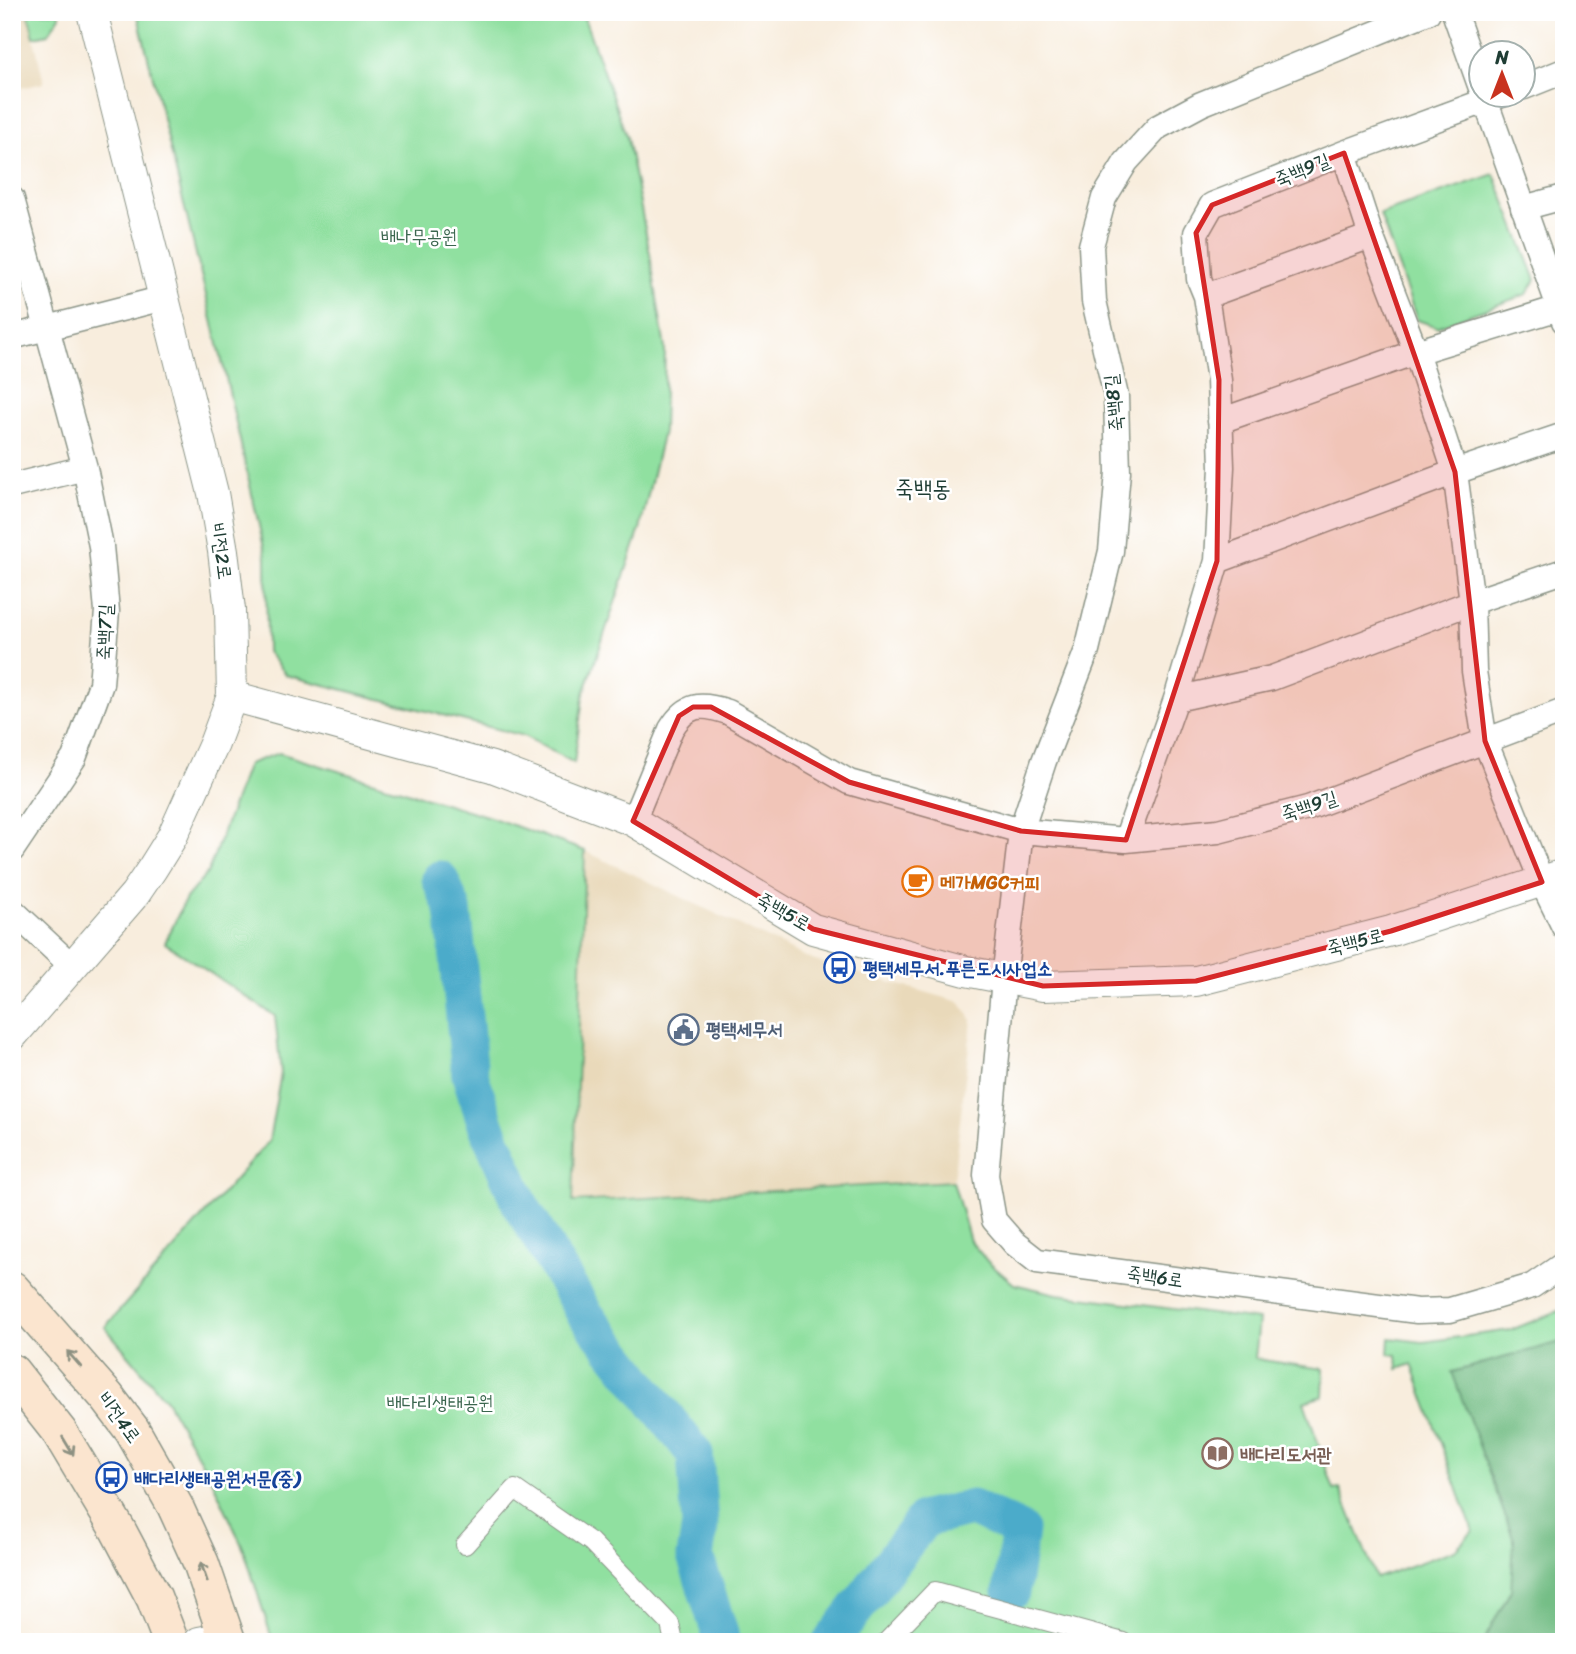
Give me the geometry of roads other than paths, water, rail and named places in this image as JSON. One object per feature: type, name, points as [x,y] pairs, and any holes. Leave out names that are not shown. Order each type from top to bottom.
[{"type":"main road","name":"비전4로","points":[[12,1289],[107,1397],[132,1430],[175,1506],[196,1551],[218,1640]]},
{"type":"main road","points":[[12,1372],[60,1433],[118,1530],[154,1598],[171,1642]]},
{"type":"street","name":"비전2로","points":[[12,1036],[135,894],[172,837],[214,744],[232,696],[230,610],[213,493],[92,12]]},
{"type":"street","name":"죽백8길","points":[[1004,979],[1021,831],[1044,761],[1087,650],[1111,551],[1118,472],[1116,396],[1094,301],[1091,246],[1104,198],[1126,162],[1158,127],[1201,104],[1428,12]]},
{"type":"street","points":[[1454,12],[1468,47]]},
{"type":"street","points":[[1538,81],[1564,71]]},
{"type":"street","name":"죽백9길","points":[[1126,840],[1176,699],[1217,561],[1222,467],[1219,380],[1206,296],[1199,279],[1195,233],[1212,205],[1468,104]]},
{"type":"street","points":[[1220,421],[1416,352],[1561,315],[1492,108]]},
{"type":"street","points":[[1344,153],[1371,236],[1416,352],[1455,472],[1472,602],[1474,671],[1485,741],[1553,878],[1564,927]]},
{"type":"street","points":[[1523,208],[1564,197]]},
{"type":"street","points":[[12,199],[48,329]]},
{"type":"street","points":[[1206,296],[1371,236]]},
{"type":"street","points":[[12,337],[164,298]]},
{"type":"street","name":"죽백7길","points":[[12,850],[74,758],[101,684],[107,611],[101,546],[85,468],[48,329]]},
{"type":"street","points":[[1217,561],[1455,472],[1564,435]]},
{"type":"street","points":[[12,486],[85,468]]},
{"type":"street","points":[[1176,699],[1272,678],[1472,602],[1564,571]]},
{"type":"street","name":"죽백5로","points":[[232,696],[492,767],[633,821],[813,929],[966,971],[1043,986],[1196,981],[1391,931],[1553,878]]},
{"type":"street","name":"죽백9길","points":[[633,821],[679,716],[693,707],[711,707],[728,712],[849,782],[1021,831],[1126,840],[1218,831],[1308,808],[1564,711]]},
{"type":"street","points":[[12,910],[73,967]]},
{"type":"street","name":"죽백6로","points":[[1004,979],[986,1175],[994,1220],[1014,1243],[1037,1261],[1417,1311],[1450,1310],[1532,1286],[1564,1264]]},
{"type":"street","points":[[465,1545],[515,1489],[591,1542],[670,1624],[674,1642]]},
{"type":"street","points":[[886,1642],[935,1591],[1124,1642]]},
{"type":"waterway","points":[[440,879],[453,909],[470,1075],[487,1127],[520,1204],[585,1314],[695,1454],[700,1526],[695,1556],[723,1642]]},
{"type":"waterway","points":[[831,1642],[924,1519],[972,1508],[1020,1530],[1011,1592]]},
{"type":"place","name":"메가MGC커피","points":[[917,882]]},
{"type":"place","name":"평택세무서.푸른도시사업소","points":[[840,968]]},
{"type":"place","name":"평택세무서","points":[[683,1029]]},
{"type":"place","name":"배다리도서관","points":[[1217,1454]]},
{"type":"place","name":"배다리생태공원서문(중)","points":[[111,1478]]},
{"type":"district","name":"죽백동","points":[[923,488]]},
{"type":"park label","name":"배나무공원","points":[[419,236]]},
{"type":"park label","name":"배다리생태공원","points":[[440,1402]]}]
